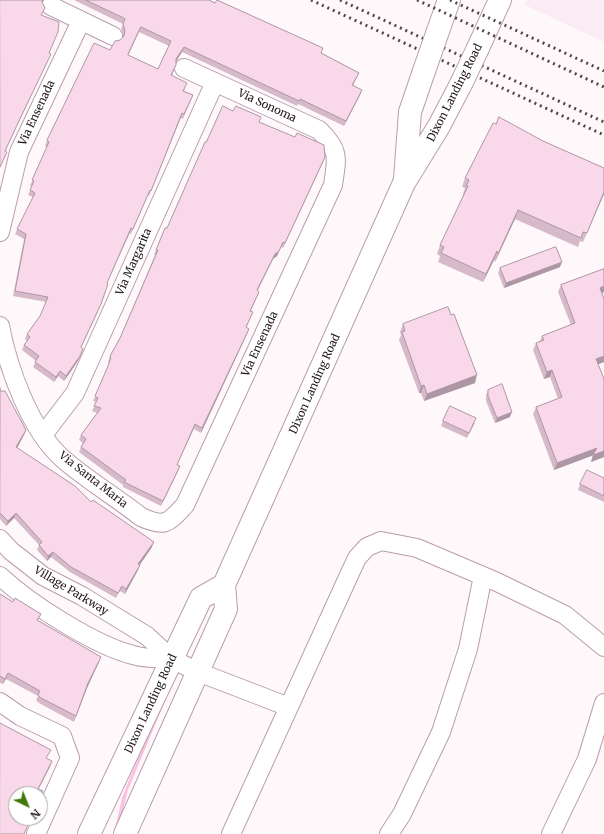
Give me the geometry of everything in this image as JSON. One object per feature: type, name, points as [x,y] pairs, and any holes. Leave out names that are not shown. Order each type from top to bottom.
[{"type":"main road","name":"Dixon Landing Road","points":[[404,183],[410,112],[449,0]]},
{"type":"main road","name":"Dixon Landing Road","points":[[125,834],[226,609],[224,585],[404,183],[439,126],[461,84],[500,0]]},
{"type":"main road","name":"Dixon Landing Road","points":[[89,834],[201,598],[224,585]]},
{"type":"street","points":[[51,6],[113,36]]},
{"type":"street","name":"Via Ensenada","points":[[0,232],[8,193],[19,152],[81,21]]},
{"type":"street","name":"Via Sonoma","points":[[184,68],[319,130],[331,141],[337,159]]},
{"type":"street","name":"Via Margarita","points":[[43,435],[75,393],[215,82]]},
{"type":"street","name":"Via Ensenada","points":[[169,522],[185,505],[195,484],[333,185],[337,159]]},
{"type":"street","name":"Via Santa Maria","points":[[0,326],[5,351],[17,386],[43,435],[62,459],[141,517],[156,524],[169,522]]},
{"type":"street","name":"Village Parkway","points":[[0,540],[11,551],[43,576],[82,596],[147,636],[172,659]]},
{"type":"street","points":[[231,834],[357,558],[367,546],[381,541],[417,548],[483,576],[565,615],[604,647]]},
{"type":"street","points":[[0,576],[49,613],[99,641],[133,656],[172,659],[198,672],[289,707]]},
{"type":"street","points":[[389,834],[402,814],[441,732],[468,649],[483,576]]},
{"type":"street","points":[[0,702],[20,716],[62,736],[70,758],[36,834]]},
{"type":"street","points":[[551,834],[587,759],[604,703]]},
{"type":"shaded area","points":[[527,0],[604,0],[604,42],[525,5]]},
{"type":"shaded area","points":[[170,689],[128,790],[117,834],[114,834],[122,798],[168,690]]},
{"type":"building","points":[[0,0],[43,0],[42,2],[45,8],[41,15],[59,22],[58,32],[49,53],[51,54],[5,151],[7,152],[0,167]]},
{"type":"building","points":[[86,0],[209,0],[215,3],[217,0],[323,48],[321,53],[359,73],[352,85],[362,90],[346,121],[300,99],[299,101],[184,47],[176,59],[176,65],[171,75],[187,83],[183,91],[193,95],[184,114],[182,113],[151,191],[150,190],[133,229],[131,228],[107,283],[108,284],[101,304],[81,347],[83,349],[80,356],[66,376],[60,371],[56,377],[35,362],[39,356],[24,345],[30,337],[27,334],[40,316],[48,297],[15,291],[26,234],[17,229],[35,193],[30,190],[34,181],[32,180],[49,142],[47,140],[94,43],[110,50],[115,41],[120,40],[124,36],[125,30],[123,24],[125,19]],"holes":[[[141,27],[171,41],[158,69],[128,55]]]},
{"type":"building","points":[[223,106],[233,111],[236,106],[261,117],[259,122],[295,137],[297,133],[324,145],[325,157],[285,243],[283,242],[279,251],[275,254],[257,290],[259,292],[250,311],[253,312],[246,327],[249,329],[202,428],[195,424],[177,465],[180,466],[163,501],[124,482],[126,480],[81,447],[86,439],[81,435],[101,408],[94,406],[98,398],[95,396],[108,366],[110,356],[120,338],[158,250],[156,250],[165,228],[167,228],[205,142]]},
{"type":"building","points":[[499,117],[543,141],[604,168],[604,192],[587,233],[583,232],[581,238],[518,210],[498,254],[497,251],[486,274],[441,253],[444,247],[440,245],[468,186],[466,186],[469,180],[465,178],[493,123],[496,124]]},
{"type":"building","points":[[556,247],[562,262],[506,283],[500,268]]},
{"type":"building","points":[[604,269],[604,286],[600,288],[604,299],[604,356],[596,359],[604,379],[604,451],[593,455],[597,448],[557,463],[536,407],[562,397],[552,370],[547,372],[536,343],[544,340],[542,336],[575,323],[561,285]]},
{"type":"building","points":[[448,307],[451,315],[454,314],[477,375],[427,394],[424,385],[421,386],[402,332],[405,331],[403,324]]},
{"type":"building","points":[[502,384],[512,412],[497,418],[488,396],[488,390]]},
{"type":"building","points":[[0,391],[5,391],[26,430],[16,447],[75,486],[91,502],[93,500],[154,542],[138,564],[140,565],[126,589],[122,586],[118,593],[71,567],[53,552],[48,556],[39,545],[42,542],[16,513],[8,521],[0,513]]},
{"type":"building","points":[[450,406],[476,418],[469,433],[443,421]]},
{"type":"building","points":[[587,470],[604,478],[604,496],[580,484]]},
{"type":"building","points":[[0,594],[13,602],[15,598],[41,614],[37,620],[101,657],[88,683],[76,716],[41,698],[38,695],[40,691],[8,673],[5,679],[0,676]]},
{"type":"building","points":[[0,723],[51,750],[46,758],[52,761],[40,786],[8,786],[8,826],[28,826],[24,834],[0,834]]},
{"type":"railway","points":[[311,0],[604,135]]},
{"type":"railway","points":[[340,0],[604,122]]},
{"type":"railway","points":[[417,0],[604,87]]},
{"type":"railway","points":[[450,0],[604,71]]}]
